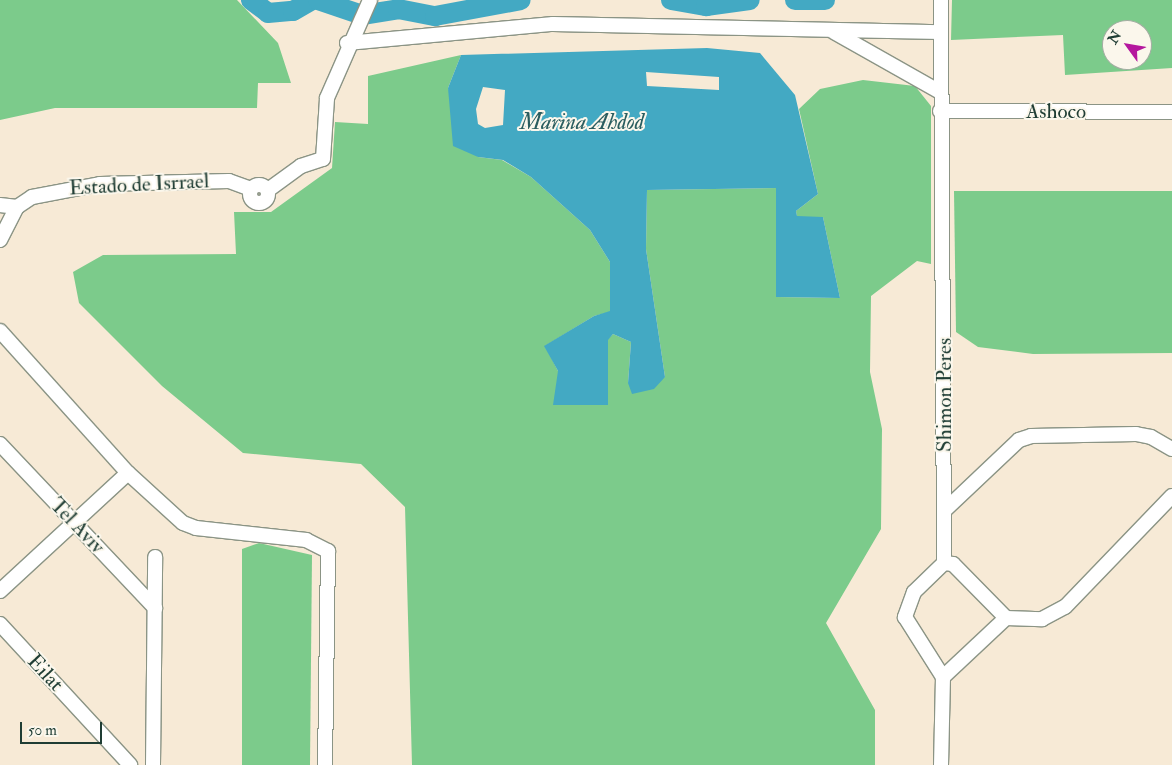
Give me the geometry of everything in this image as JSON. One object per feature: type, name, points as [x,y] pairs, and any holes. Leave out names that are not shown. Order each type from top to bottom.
[{"type":"street","points":[[370,0],[348,43],[407,41],[553,24],[832,32],[941,32]]},
{"type":"street","name":"Shimon Peres","points":[[941,0],[940,111],[944,563]]},
{"type":"street","points":[[832,32],[940,92]]},
{"type":"street","name":"Estado de Isrrael","points":[[17,207],[40,195],[100,184],[229,181],[251,189],[259,184],[268,190],[301,166],[323,159],[327,98],[348,43]]},
{"type":"street","name":"Ashoco","points":[[940,111],[1172,112]]},
{"type":"street","points":[[0,205],[17,207],[0,240]]},
{"type":"street","points":[[0,332],[128,473],[175,517],[196,528],[306,540],[328,551],[325,765]]},
{"type":"street","points":[[945,510],[1019,440],[1031,436],[1136,434],[1151,437],[1172,450]]},
{"type":"street","name":"Tel Aviv","points":[[0,444],[155,608]]},
{"type":"street","points":[[0,591],[128,473]]},
{"type":"street","points":[[941,765],[942,677],[906,617],[914,592],[944,563],[953,564],[1006,618],[1042,619],[1057,614],[1172,496]]},
{"type":"street","points":[[153,765],[154,557]]},
{"type":"street","points":[[942,677],[1006,618]]},
{"type":"street","name":"Eilat","points":[[0,624],[130,765]]},
{"type":"green space","points":[[0,0],[237,0],[278,43],[291,83],[258,83],[257,108],[55,108],[0,120]]},
{"type":"green space","points":[[952,0],[1172,0],[1172,68],[1152,69],[1152,20],[1102,20],[1102,70],[1141,70],[1065,75],[1063,35],[951,40]]},
{"type":"green space","points":[[461,55],[448,88],[478,157],[502,160],[531,177],[590,230],[610,262],[610,312],[594,316],[545,346],[558,371],[608,405],[608,339],[613,334],[631,342],[628,383],[665,377],[646,249],[647,190],[777,188],[776,297],[840,298],[823,217],[797,217],[796,211],[818,194],[799,109],[820,89],[863,80],[915,86],[931,106],[931,264],[917,261],[871,296],[870,372],[882,429],[881,529],[826,623],[875,710],[875,765],[412,765],[405,507],[361,464],[243,453],[162,386],[79,303],[73,272],[103,255],[236,254],[234,212],[271,212],[332,168],[335,122],[368,124],[368,76]]},
{"type":"green space","points":[[954,191],[1172,191],[1172,353],[1033,354],[978,347],[956,332]]},
{"type":"green space","points":[[259,543],[312,555],[310,765],[242,765],[242,549]]},
{"type":"water","name":"Marina Ahdod","points":[[707,48],[760,53],[795,95],[818,194],[796,211],[797,216],[823,217],[840,298],[776,297],[776,188],[647,190],[646,249],[665,377],[654,389],[632,394],[628,383],[631,342],[613,334],[608,340],[608,405],[553,405],[558,371],[544,346],[594,316],[610,311],[610,262],[590,230],[531,177],[503,160],[478,157],[453,146],[448,88],[461,55]],"holes":[[[646,72],[719,77],[719,90],[647,86]],[[483,87],[505,90],[503,125],[485,128],[478,124],[476,109]]]},
{"type":"waterway","points":[[251,0],[268,13],[293,11],[312,0]]},
{"type":"waterway","points":[[318,0],[362,15],[398,9],[435,16],[521,0]]},
{"type":"waterway","points":[[671,0],[706,6],[750,0]]},
{"type":"waterway","points":[[795,0],[825,0]]}]
